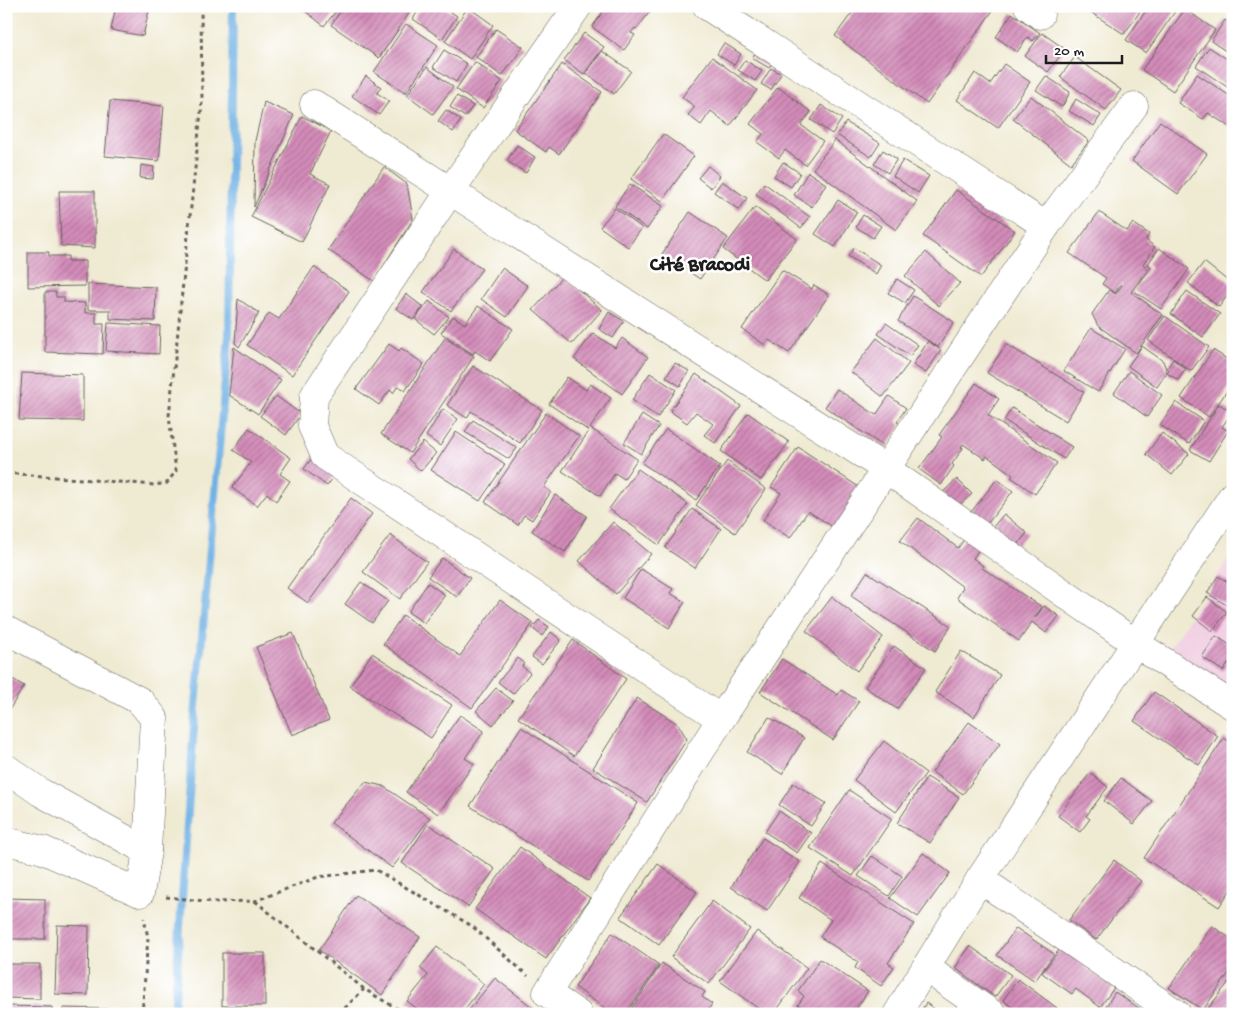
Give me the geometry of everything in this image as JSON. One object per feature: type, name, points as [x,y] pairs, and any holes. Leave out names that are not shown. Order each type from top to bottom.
[{"type":"street","points":[[578,6],[451,190],[314,396],[312,426],[325,456],[721,719]]},
{"type":"street","points":[[707,6],[1046,226]]},
{"type":"street","points":[[314,104],[886,469],[1135,643],[1233,706]]},
{"type":"street","points":[[578,1014],[547,993],[721,719],[1046,226],[1134,106]]},
{"type":"street","points":[[897,1014],[980,879],[1233,495]]},
{"type":"street","points":[[6,630],[140,700],[154,718],[147,851],[149,895],[43,850],[6,841]]},
{"type":"street","points":[[6,768],[40,792],[147,851]]},
{"type":"street","points":[[980,879],[1177,1014]]},
{"type":"street","points":[[926,968],[992,1014]]},
{"type":"path","points":[[6,472],[155,485],[167,483],[176,471],[169,416],[202,102],[201,6]]},
{"type":"path","points":[[142,1014],[148,938],[149,895],[214,902],[255,901],[318,877],[376,870],[472,926],[547,993]]},
{"type":"path","points":[[255,901],[364,989],[406,1014]]},
{"type":"path","points":[[339,1014],[364,989]]},
{"type":"shaded area","points":[[1233,552],[1233,690],[1170,648]]},
{"type":"building","points":[[116,6],[150,6],[143,36],[111,30]]},
{"type":"building","points":[[299,6],[340,6],[324,26]]},
{"type":"building","points":[[344,6],[414,6],[379,58],[331,25]]},
{"type":"building","points":[[421,6],[442,6],[457,16],[442,39],[413,19]]},
{"type":"building","points":[[607,6],[654,6],[637,29],[635,28],[631,33],[635,35],[624,50],[592,27]]},
{"type":"building","points":[[857,6],[996,6],[927,104],[835,36]]},
{"type":"building","points":[[1081,6],[1144,6],[1124,34]]},
{"type":"building","points":[[1149,6],[1179,6],[1146,53],[1126,40]]},
{"type":"building","points":[[468,7],[493,25],[470,59],[445,41]]},
{"type":"building","points":[[1185,9],[1215,30],[1173,91],[1142,70]]},
{"type":"building","points":[[1012,13],[1040,33],[1033,41],[1028,37],[1017,52],[996,37]]},
{"type":"building","points":[[1225,20],[1233,25],[1233,56],[1211,41]]},
{"type":"building","points":[[406,24],[438,45],[406,93],[374,72]]},
{"type":"building","points":[[496,29],[523,47],[502,76],[476,57]]},
{"type":"building","points":[[584,33],[604,47],[584,74],[564,60]]},
{"type":"building","points":[[1042,33],[1065,49],[1048,72],[1025,56]]},
{"type":"building","points":[[724,43],[741,54],[734,65],[717,54]]},
{"type":"building","points":[[1209,47],[1233,63],[1233,91],[1196,66]]},
{"type":"building","points":[[758,49],[774,59],[769,68],[752,58]]},
{"type":"building","points":[[444,50],[467,64],[456,82],[433,67]]},
{"type":"building","points":[[602,51],[631,71],[614,94],[586,73]]},
{"type":"building","points":[[712,57],[757,90],[730,126],[711,111],[701,125],[688,115],[695,107],[682,97]]},
{"type":"building","points":[[1075,57],[1121,90],[1106,110],[1060,77]]},
{"type":"building","points":[[745,60],[762,71],[755,81],[738,70]]},
{"type":"building","points":[[475,62],[502,81],[483,108],[456,89]]},
{"type":"building","points":[[562,64],[602,92],[559,154],[549,147],[546,152],[515,130]]},
{"type":"building","points":[[1004,64],[1030,82],[998,128],[957,100],[975,73],[990,84]]},
{"type":"building","points":[[427,67],[453,87],[433,114],[407,95]]},
{"type":"building","points":[[771,68],[781,74],[771,90],[761,84]]},
{"type":"building","points":[[1197,74],[1233,98],[1233,129],[1208,113],[1203,119],[1178,103]]},
{"type":"building","points":[[366,76],[381,87],[377,93],[389,101],[379,115],[352,96]]},
{"type":"building","points":[[1046,76],[1070,92],[1062,107],[1036,90]]},
{"type":"building","points":[[778,87],[811,112],[801,125],[823,141],[805,165],[785,150],[779,158],[757,142],[763,134],[750,124]]},
{"type":"building","points":[[457,96],[473,106],[465,117],[450,107]]},
{"type":"building","points":[[1031,96],[1089,141],[1071,164],[1013,119]]},
{"type":"building","points":[[1076,99],[1101,115],[1094,126],[1069,111]]},
{"type":"building","points":[[110,101],[164,106],[159,161],[105,156]]},
{"type":"building","points":[[264,102],[294,115],[254,207],[255,141]]},
{"type":"building","points":[[821,105],[842,119],[832,134],[811,120]]},
{"type":"building","points":[[446,110],[461,120],[453,132],[438,121]]},
{"type":"building","points":[[302,116],[331,131],[310,174],[330,184],[302,242],[251,217]]},
{"type":"building","points":[[1160,121],[1207,154],[1178,194],[1132,161]]},
{"type":"building","points":[[846,122],[880,143],[871,157],[837,135]]},
{"type":"building","points":[[663,134],[694,156],[662,201],[631,179]]},
{"type":"building","points":[[835,140],[917,201],[896,230],[813,169]]},
{"type":"building","points":[[517,145],[535,157],[526,173],[507,161]]},
{"type":"building","points":[[883,150],[897,159],[888,173],[874,164]]},
{"type":"building","points":[[903,160],[929,176],[918,193],[893,176]]},
{"type":"building","points":[[783,162],[800,173],[791,187],[774,176]]},
{"type":"building","points":[[141,165],[154,167],[153,179],[140,178]]},
{"type":"building","points":[[708,166],[720,176],[711,188],[698,178]]},
{"type":"building","points":[[384,167],[407,184],[413,219],[374,281],[328,250]]},
{"type":"building","points":[[808,172],[826,184],[812,207],[794,195]]},
{"type":"building","points":[[722,181],[747,198],[739,210],[714,192]]},
{"type":"building","points":[[764,183],[810,217],[801,228],[756,194]]},
{"type":"building","points":[[630,184],[663,206],[647,229],[615,206]]},
{"type":"building","points":[[956,190],[1015,231],[981,277],[923,236]]},
{"type":"building","points":[[59,191],[95,191],[95,248],[61,246]]},
{"type":"building","points":[[838,200],[857,212],[835,247],[815,234]]},
{"type":"building","points":[[755,207],[797,239],[765,280],[723,249]]},
{"type":"building","points":[[615,208],[642,228],[628,247],[600,227]]},
{"type":"building","points":[[690,212],[728,238],[700,279],[662,254]]},
{"type":"building","points":[[1099,212],[1127,231],[1133,223],[1149,234],[1146,240],[1155,247],[1143,264],[1148,268],[1131,292],[1163,315],[1136,353],[1098,326],[1092,314],[1109,290],[1116,294],[1122,285],[1115,293],[1102,284],[1106,278],[1069,253]]},
{"type":"building","points":[[863,215],[881,226],[873,238],[856,227]]},
{"type":"building","points":[[854,248],[881,265],[876,274],[848,256]]},
{"type":"building","points":[[1159,248],[1189,269],[1161,309],[1134,291],[1151,267],[1148,264]]},
{"type":"building","points":[[454,249],[482,269],[451,311],[423,292]]},
{"type":"building","points":[[28,252],[49,252],[49,256],[68,256],[68,261],[85,261],[85,286],[28,287]]},
{"type":"building","points":[[926,252],[960,283],[939,306],[905,276]]},
{"type":"building","points":[[1204,262],[1233,285],[1233,288],[1219,307],[1188,283]]},
{"type":"building","points":[[314,267],[349,291],[292,375],[247,345],[269,313],[279,319]]},
{"type":"building","points":[[502,268],[528,286],[507,317],[481,299]]},
{"type":"building","points":[[782,270],[812,289],[814,285],[829,295],[789,353],[769,340],[765,345],[742,329]]},
{"type":"building","points":[[563,276],[602,310],[572,344],[533,310]]},
{"type":"building","points":[[897,279],[914,290],[905,303],[888,293]]},
{"type":"building","points":[[88,284],[156,287],[155,321],[110,319],[110,310],[88,310]]},
{"type":"building","points":[[1187,291],[1220,314],[1203,337],[1171,314]]},
{"type":"building","points":[[45,292],[56,292],[56,297],[64,297],[64,302],[85,303],[85,313],[96,313],[96,324],[104,324],[103,354],[45,352]]},
{"type":"building","points":[[406,294],[423,307],[413,320],[396,308]]},
{"type":"building","points":[[913,296],[954,322],[938,347],[898,321]]},
{"type":"building","points":[[238,299],[259,313],[239,347],[235,343]]},
{"type":"building","points":[[429,301],[449,317],[434,334],[415,319]]},
{"type":"building","points":[[478,306],[513,329],[490,361],[475,351],[473,354],[441,333],[453,316],[465,324]]},
{"type":"building","points":[[609,312],[624,321],[613,338],[599,329]]},
{"type":"building","points":[[1165,316],[1209,347],[1191,371],[1148,340]]},
{"type":"building","points":[[108,323],[160,326],[159,354],[106,351]]},
{"type":"building","points":[[886,323],[918,345],[910,356],[878,334]]},
{"type":"building","points":[[1091,328],[1125,349],[1098,392],[1064,371]]},
{"type":"building","points":[[593,333],[615,348],[622,338],[648,357],[622,394],[574,359]]},
{"type":"building","points":[[445,338],[474,356],[410,453],[381,434]]},
{"type":"building","points":[[877,338],[909,363],[883,397],[851,372]]},
{"type":"building","points":[[928,341],[941,350],[926,373],[913,365]]},
{"type":"building","points":[[389,344],[399,351],[401,348],[424,364],[405,391],[398,386],[393,393],[390,390],[379,405],[356,389]]},
{"type":"building","points":[[1006,344],[1084,392],[1066,421],[987,373]]},
{"type":"building","points":[[1142,346],[1163,361],[1167,372],[1157,387],[1128,366]]},
{"type":"building","points":[[234,347],[281,380],[258,414],[229,395]]},
{"type":"building","points":[[1213,350],[1233,363],[1233,382],[1209,417],[1181,398]]},
{"type":"building","points":[[1173,359],[1186,369],[1178,380],[1167,373],[1169,370],[1167,368]]},
{"type":"building","points":[[675,363],[689,371],[680,386],[666,377]]},
{"type":"building","points":[[473,366],[542,410],[520,443],[471,411],[467,418],[447,405]]},
{"type":"building","points":[[1129,371],[1162,395],[1147,417],[1114,393]]},
{"type":"building","points":[[22,373],[83,375],[83,421],[19,420]]},
{"type":"building","points":[[650,373],[676,390],[658,417],[632,400]]},
{"type":"building","points":[[696,374],[741,406],[715,443],[704,435],[713,424],[696,412],[687,423],[670,411]]},
{"type":"building","points":[[567,377],[586,390],[590,384],[611,398],[590,428],[637,459],[624,479],[615,473],[600,496],[562,471],[589,431],[549,404]]},
{"type":"building","points":[[976,383],[999,399],[988,415],[1057,463],[1035,494],[1011,477],[1013,475],[987,456],[985,459],[963,444],[961,447],[963,448],[952,464],[954,466],[941,485],[919,469],[942,437],[939,435]]},
{"type":"building","points":[[837,389],[876,415],[889,396],[906,408],[897,422],[901,425],[886,448],[825,407]]},
{"type":"building","points":[[276,396],[301,414],[286,435],[260,416]]},
{"type":"building","points":[[1176,402],[1204,421],[1189,444],[1160,425]]},
{"type":"building","points":[[1219,404],[1232,412],[1222,427],[1228,431],[1209,461],[1190,450]]},
{"type":"building","points":[[1012,408],[1072,447],[1064,459],[1004,420]]},
{"type":"building","points":[[443,409],[458,419],[440,446],[426,436]]},
{"type":"building","points":[[546,413],[579,436],[544,487],[551,492],[532,520],[524,515],[518,525],[485,502]]},
{"type":"building","points":[[748,413],[789,442],[761,480],[721,451]]},
{"type":"building","points":[[642,415],[659,426],[641,454],[624,443]]},
{"type":"building","points":[[473,420],[517,448],[509,459],[465,432]]},
{"type":"building","points":[[249,428],[291,458],[280,474],[290,481],[276,501],[267,493],[257,506],[232,488],[251,462],[233,450]]},
{"type":"building","points":[[666,429],[720,466],[696,500],[642,463]]},
{"type":"building","points":[[456,432],[505,464],[480,501],[431,470]]},
{"type":"building","points":[[1162,433],[1189,454],[1172,475],[1146,454]]},
{"type":"building","points":[[423,442],[436,453],[421,471],[408,459]]},
{"type":"building","points":[[798,447],[862,489],[836,529],[808,511],[790,538],[763,520],[781,493],[771,487]]},
{"type":"building","points":[[317,451],[341,467],[327,486],[304,469]]},
{"type":"building","points":[[727,461],[766,489],[735,533],[696,505]]},
{"type":"building","points":[[638,469],[688,504],[659,545],[609,509]]},
{"type":"building","points":[[957,479],[972,494],[956,508],[942,493]]},
{"type":"building","points":[[997,479],[1013,491],[984,528],[968,516]]},
{"type":"building","points":[[555,495],[587,516],[565,552],[532,531]]},
{"type":"building","points":[[351,498],[372,514],[308,603],[287,588]]},
{"type":"building","points":[[692,509],[721,529],[695,568],[665,548]]},
{"type":"building","points":[[1004,514],[1027,533],[1015,548],[992,528]]},
{"type":"building","points":[[918,518],[958,548],[965,538],[980,548],[973,558],[983,566],[982,568],[1042,607],[1035,618],[1044,606],[1059,616],[1046,633],[1032,622],[1019,641],[957,598],[963,587],[900,541]]},
{"type":"building","points":[[613,522],[651,554],[616,594],[579,561]]},
{"type":"building","points":[[390,535],[427,562],[400,599],[363,572]]},
{"type":"building","points":[[442,558],[470,578],[457,597],[428,577]]},
{"type":"building","points":[[641,569],[673,589],[670,593],[685,602],[669,628],[623,598]]},
{"type":"building","points":[[867,572],[951,626],[935,651],[851,596]]},
{"type":"building","points":[[1218,576],[1233,585],[1233,609],[1207,593]]},
{"type":"building","points":[[361,582],[388,601],[372,623],[345,604]]},
{"type":"building","points":[[428,583],[445,595],[424,623],[408,612]]},
{"type":"building","points":[[832,597],[883,637],[857,671],[806,631]]},
{"type":"building","points":[[1207,597],[1227,612],[1212,631],[1193,616]]},
{"type":"building","points":[[500,600],[533,623],[472,708],[383,644],[403,615],[460,656]]},
{"type":"building","points":[[539,620],[549,627],[542,636],[532,628]]},
{"type":"building","points":[[551,632],[561,640],[542,664],[532,657]]},
{"type":"building","points":[[293,633],[329,720],[292,735],[256,647]]},
{"type":"building","points":[[1216,636],[1230,645],[1233,641],[1233,657],[1223,671],[1202,657]]},
{"type":"building","points":[[573,640],[626,679],[574,756],[518,718]]},
{"type":"building","points":[[894,646],[926,668],[897,709],[865,687]]},
{"type":"building","points":[[961,651],[1000,675],[974,717],[935,692]]},
{"type":"building","points":[[372,653],[452,705],[431,738],[350,686]]},
{"type":"building","points":[[518,658],[524,663],[522,666],[530,673],[513,694],[498,682]]},
{"type":"building","points":[[782,659],[838,695],[841,690],[859,701],[833,740],[760,692]]},
{"type":"building","points":[[6,675],[24,686],[6,715]]},
{"type":"building","points":[[496,688],[513,701],[493,725],[476,711]]},
{"type":"building","points":[[1154,692],[1218,736],[1199,765],[1134,721]]},
{"type":"building","points":[[637,698],[678,724],[687,739],[647,802],[593,768]]},
{"type":"building","points":[[460,715],[484,731],[465,758],[474,764],[438,814],[406,792]]},
{"type":"building","points":[[769,717],[804,738],[782,774],[747,752]]},
{"type":"building","points":[[969,722],[1000,744],[963,794],[932,772]]},
{"type":"building","points":[[521,727],[638,803],[588,881],[470,806]]},
{"type":"building","points":[[1224,738],[1233,744],[1233,817],[1228,825],[1233,828],[1233,886],[1219,907],[1144,858]]},
{"type":"building","points":[[884,741],[926,773],[896,812],[854,780]]},
{"type":"building","points":[[1090,773],[1108,787],[1086,816],[1090,819],[1080,832],[1058,816]]},
{"type":"building","points":[[927,777],[959,797],[930,843],[897,823]]},
{"type":"building","points":[[1121,778],[1152,801],[1134,824],[1104,801]]},
{"type":"building","points":[[365,782],[383,786],[430,818],[392,868],[331,823]]},
{"type":"building","points":[[793,783],[826,803],[811,826],[779,805]]},
{"type":"building","points":[[849,790],[892,819],[853,876],[810,848]]},
{"type":"building","points":[[779,811],[811,833],[797,853],[765,832]]},
{"type":"building","points":[[428,824],[495,869],[468,907],[402,863]]},
{"type":"building","points":[[763,838],[800,862],[767,911],[731,887]]},
{"type":"building","points":[[520,847],[590,898],[546,959],[475,909]]},
{"type":"building","points":[[923,853],[950,873],[918,917],[890,898]]},
{"type":"building","points":[[872,856],[902,876],[889,896],[858,876]]},
{"type":"building","points":[[1114,860],[1141,881],[1096,940],[1069,920]]},
{"type":"building","points":[[658,864],[697,892],[659,945],[620,917]]},
{"type":"building","points":[[822,864],[914,924],[888,963],[894,967],[881,986],[855,968],[858,962],[820,937],[831,920],[799,898]]},
{"type":"building","points":[[356,895],[420,937],[382,995],[319,950]]},
{"type":"building","points":[[6,898],[45,899],[45,939],[6,939]]},
{"type":"building","points":[[712,901],[750,929],[709,984],[671,957]]},
{"type":"building","points":[[57,925],[89,926],[88,995],[55,994]]},
{"type":"building","points":[[1212,926],[1233,940],[1233,967],[1203,1010],[1169,988]]},
{"type":"building","points":[[1016,928],[1054,954],[1035,981],[997,955]]},
{"type":"building","points":[[757,931],[807,968],[774,1014],[766,1014],[720,981]]},
{"type":"building","points":[[612,933],[659,965],[626,1014],[613,1014],[575,987]]},
{"type":"building","points":[[970,946],[1011,975],[995,997],[955,968]]},
{"type":"building","points":[[1062,946],[1089,970],[1114,988],[1100,1007],[1076,989],[1072,994],[1042,973]]},
{"type":"building","points":[[437,947],[484,984],[461,1014],[424,1014],[407,1001],[428,975],[420,968]]},
{"type":"building","points":[[222,953],[265,953],[265,1006],[222,1006]]},
{"type":"building","points":[[820,959],[868,991],[853,1014],[811,1014],[798,1005],[804,996],[798,991]]},
{"type":"building","points":[[662,963],[705,992],[702,997],[712,1004],[705,1014],[628,1014]]},
{"type":"building","points":[[6,964],[40,964],[40,999],[6,998]]},
{"type":"building","points":[[1233,977],[1233,1014],[1209,1014],[1206,1011]]},
{"type":"building","points":[[495,978],[541,1014],[466,1014]]},
{"type":"building","points":[[1018,979],[1057,1008],[1053,1014],[1016,1014],[1018,1012],[1003,1000]]},
{"type":"building","points":[[1115,992],[1148,1014],[1101,1014]]},
{"type":"building","points":[[926,1003],[942,1014],[919,1014]]},
{"type":"building","points":[[6,1006],[52,1007],[52,1014],[6,1014]]},
{"type":"building","points":[[63,1008],[121,1009],[121,1014],[63,1014]]},
{"type":"waterway","points":[[174,1014],[193,739],[229,336],[233,6]]},
{"type":"district","name":"Cité Bracodi","points":[[700,266]]}]
